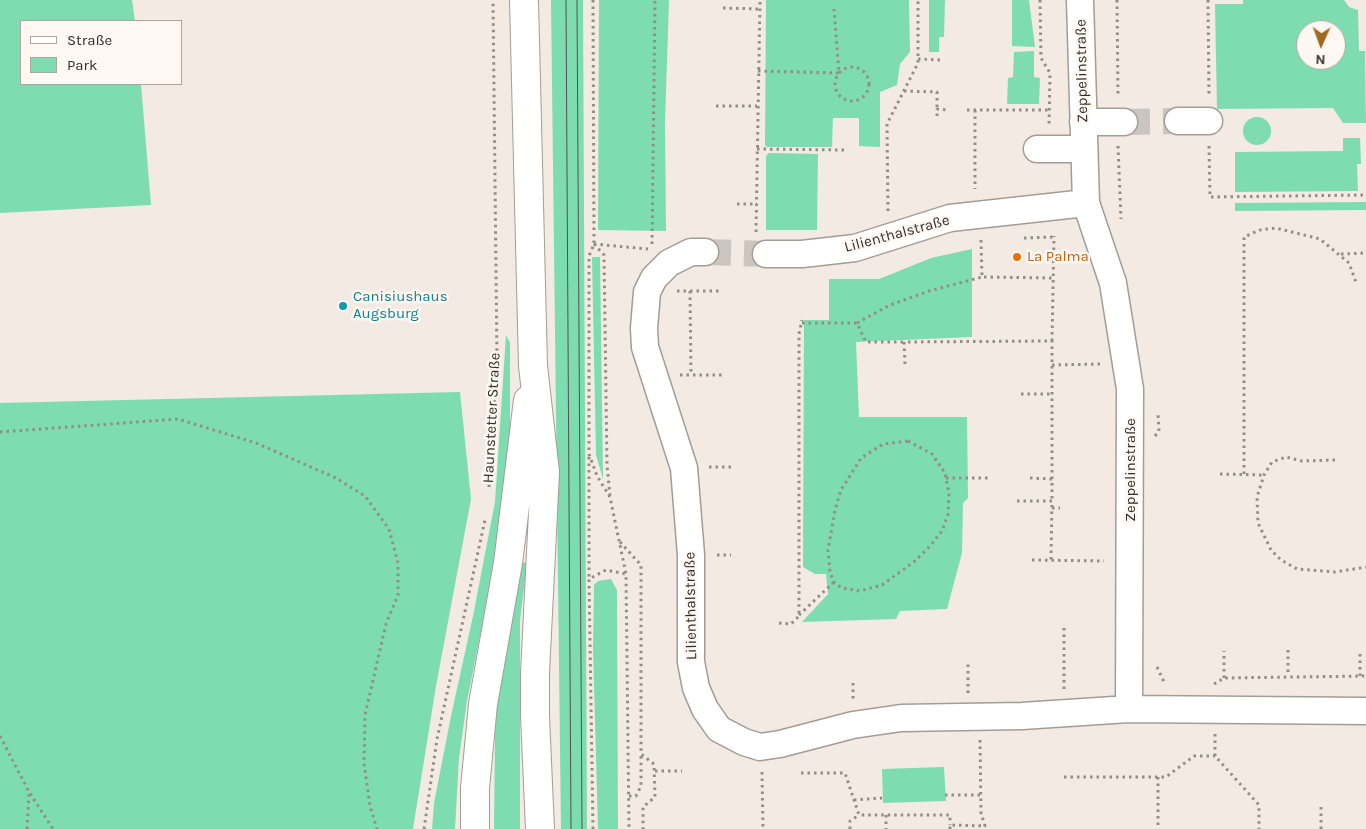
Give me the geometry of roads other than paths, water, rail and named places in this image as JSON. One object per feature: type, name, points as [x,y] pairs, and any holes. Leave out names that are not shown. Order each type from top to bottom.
[{"type":"main road","name":"Haunstetter Straße","points":[[524,0],[533,366],[545,472],[535,682],[541,821]]},
{"type":"main road","name":"Haunstetter Straße","points":[[475,829],[475,788],[483,704],[508,563],[518,465],[533,366]]},
{"type":"street","name":"Zeppelinstraße","points":[[1080,0],[1086,203],[1113,283],[1130,389],[1129,708]]},
{"type":"street","points":[[1178,122],[1209,121]]},
{"type":"street","points":[[1083,122],[1124,122]]},
{"type":"street","points":[[1043,148],[1084,149]]},
{"type":"street","name":"Lilienthalstraße","points":[[766,244],[802,254],[855,248],[950,218],[1086,203]]},
{"type":"street","name":"Lilienthalstraße","points":[[705,252],[691,252],[669,263],[654,278],[647,292],[644,328],[646,347],[654,375],[684,468],[691,555],[691,662],[696,688],[705,709],[719,729],[744,742],[760,747],[780,744],[854,725],[901,718],[1064,714],[1129,708]]},
{"type":"street","points":[[1129,708],[1211,699],[1366,711]]},
{"type":"tunnel","points":[[1124,122],[1178,121]]},
{"type":"tunnel","points":[[705,252],[766,254]]},
{"type":"tram line","points":[[566,0],[571,829]]},
{"type":"tram line","points":[[577,0],[582,829]]},
{"type":"place","name":"La Palma","points":[[1017,257]]},
{"type":"place","name":"Canisiushaus Augsburg","points":[[343,306]]}]
